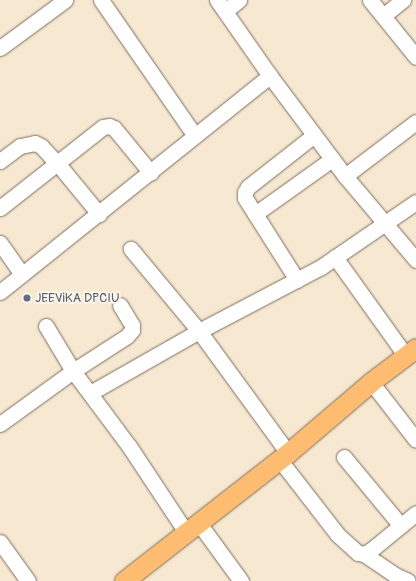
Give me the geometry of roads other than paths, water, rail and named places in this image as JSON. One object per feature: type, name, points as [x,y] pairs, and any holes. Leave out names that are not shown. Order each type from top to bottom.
[{"type":"main road","points":[[124,581],[284,456],[371,382],[411,352]]},
{"type":"street","points":[[0,48],[65,0]]},
{"type":"street","points":[[101,0],[195,136]]},
{"type":"street","points":[[239,0],[221,5],[270,76],[332,159],[416,260]]},
{"type":"street","points":[[370,0],[416,57]]},
{"type":"street","points":[[383,16],[403,0]]},
{"type":"street","points":[[0,292],[151,173],[270,76]]},
{"type":"street","points":[[0,208],[58,164],[103,127],[109,126],[114,128],[151,173]]},
{"type":"street","points":[[345,176],[413,130]]},
{"type":"street","points":[[297,280],[245,198],[245,192],[248,187],[314,135]]},
{"type":"street","points":[[0,161],[20,146],[35,143],[58,164],[99,214]]},
{"type":"street","points":[[255,214],[332,159]]},
{"type":"street","points":[[90,393],[199,331],[321,267],[386,224],[416,202]]},
{"type":"street","points":[[0,243],[22,274]]},
{"type":"street","points":[[131,249],[199,331],[338,535],[358,553],[364,554],[395,575],[408,581]]},
{"type":"street","points":[[335,257],[411,352]]},
{"type":"street","points":[[0,424],[73,371],[127,336],[132,330],[130,320],[120,305]]},
{"type":"street","points":[[46,326],[73,371],[130,446],[192,527],[241,581]]},
{"type":"street","points":[[371,382],[416,440]]},
{"type":"street","points":[[344,457],[401,526]]},
{"type":"street","points":[[364,554],[416,513]]},
{"type":"street","points":[[0,542],[28,581]]},
{"type":"place","name":"JEEViKA DPCIU","points":[[27,298]]}]
